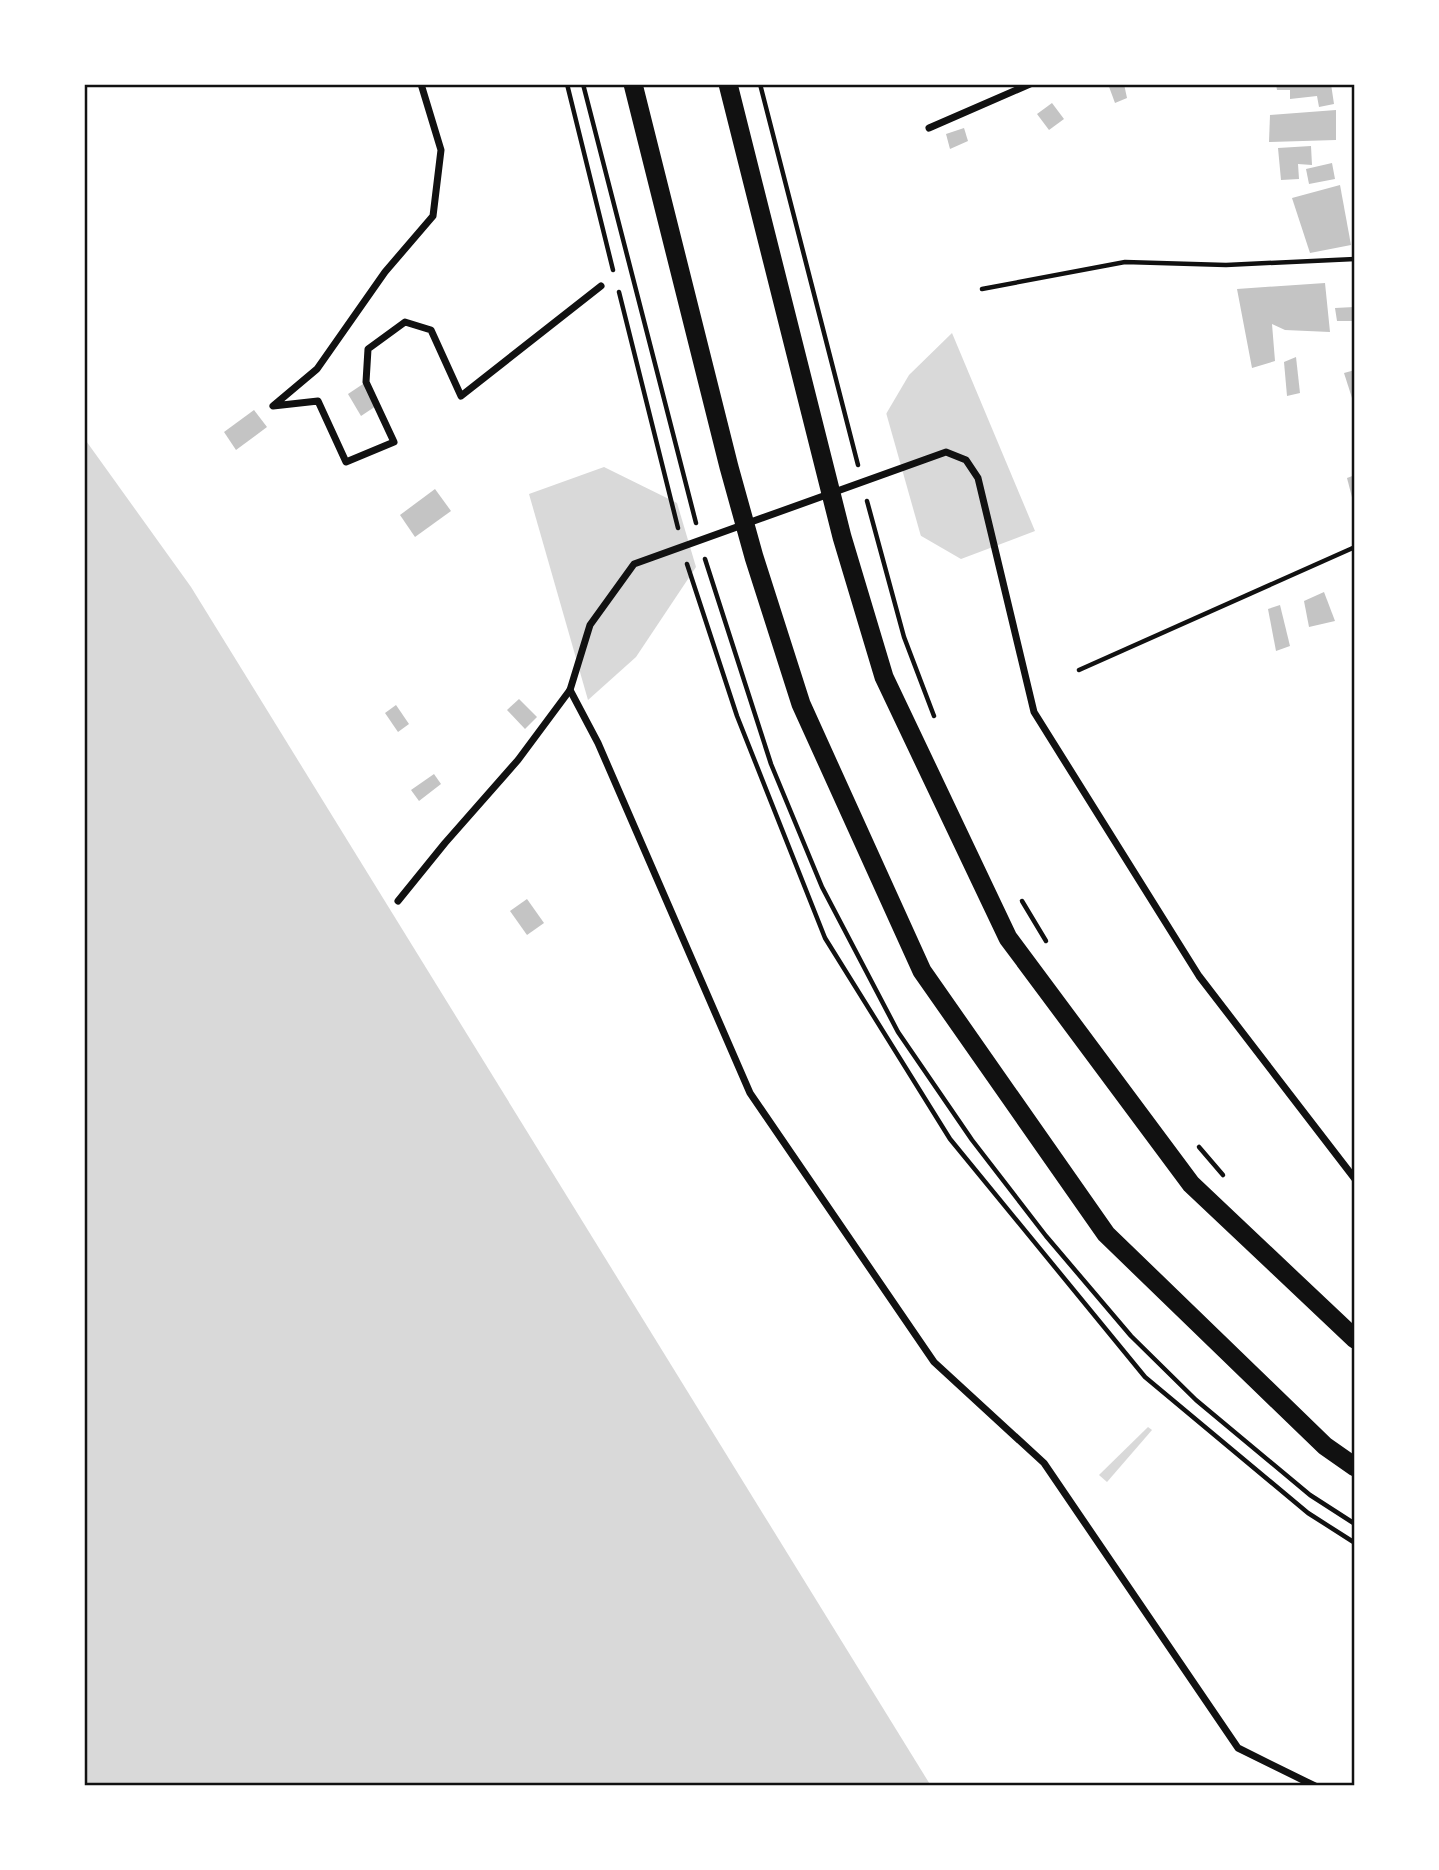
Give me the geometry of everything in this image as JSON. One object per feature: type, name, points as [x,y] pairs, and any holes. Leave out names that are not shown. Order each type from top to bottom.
[{"type":"highway","points":[[634,84],[729,467],[754,557],[801,704],[922,971],[1106,1234],[1325,1446],[1355,1467]]},
{"type":"highway","points":[[728,84],[842,537],[884,677],[1008,938],[1191,1184],[1355,1339]]},
{"type":"street","points":[[421,84],[441,150],[433,216],[385,272],[317,369],[274,406],[318,401],[346,462],[394,442],[366,382],[368,349],[405,323],[431,330],[461,396],[601,286]]},
{"type":"street","points":[[929,128],[1030,84]]},
{"type":"street","points":[[398,901],[444,843],[518,760],[570,690],[590,625],[634,564],[946,452],[965,460],[978,478],[1034,712],[1199,976],[1355,1179]]},
{"type":"street","points":[[570,690],[598,743],[750,1093],[934,1362],[1044,1463],[1238,1748],[1315,1786]]},
{"type":"path","points":[[583,84],[683,475]]},
{"type":"path","points":[[760,84],[849,431]]},
{"type":"path","points":[[982,289],[1125,262],[1226,265],[1355,259]]},
{"type":"path","points":[[876,536],[904,637],[936,721]]},
{"type":"path","points":[[1079,670],[1355,547]]},
{"type":"path","points":[[693,587],[737,716],[825,938],[950,1139],[1145,1377],[1308,1513],[1355,1543]]},
{"type":"path","points":[[1021,900],[1048,945]]},
{"type":"path","points":[[1195,1142],[1230,1184]]},
{"type":"shaded area","points":[[952,333],[1035,531],[961,559],[885,515],[866,448],[909,375]]},
{"type":"shaded area","points":[[84,438],[191,587],[931,1786],[84,1786]]},
{"type":"shaded area","points":[[604,467],[677,503],[696,567],[636,657],[588,700],[529,494]]},
{"type":"shaded area","points":[[1148,1427],[1152,1430],[1107,1482],[1099,1475]]},
{"type":"pier","points":[[885,409],[922,540],[881,516],[862,448]]},
{"type":"building","points":[[1108,84],[1124,84],[1127,98],[1115,103]]},
{"type":"building","points":[[1276,84],[1331,84],[1334,104],[1319,107],[1317,96],[1290,99],[1290,90],[1277,90]]},
{"type":"building","points":[[1052,103],[1064,119],[1049,130],[1037,114]]},
{"type":"building","points":[[1336,110],[1336,140],[1269,142],[1270,115]]},
{"type":"building","points":[[964,128],[968,141],[950,149],[946,134]]},
{"type":"building","points":[[1311,146],[1312,165],[1298,164],[1299,179],[1281,180],[1278,148]]},
{"type":"building","points":[[1332,163],[1335,179],[1309,184],[1306,169]]},
{"type":"building","points":[[1340,185],[1351,245],[1310,253],[1292,198]]},
{"type":"building","points":[[1325,283],[1330,332],[1285,330],[1272,324],[1275,361],[1252,368],[1237,289]]},
{"type":"building","points":[[1354,307],[1354,321],[1337,321],[1335,308]]},
{"type":"building","points":[[1296,357],[1300,393],[1287,396],[1284,362]]},
{"type":"building","points":[[1355,370],[1355,397],[1352,398],[1344,373]]},
{"type":"building","points":[[366,382],[379,404],[361,416],[348,394]]},
{"type":"building","points":[[254,410],[267,427],[236,450],[224,432]]},
{"type":"building","points":[[1355,475],[1355,505],[1354,505],[1347,478]]},
{"type":"building","points":[[435,489],[451,511],[415,537],[400,515]]},
{"type":"building","points":[[1324,592],[1335,621],[1309,627],[1304,601]]},
{"type":"building","points":[[1280,605],[1290,646],[1276,651],[1268,609]]},
{"type":"building","points":[[519,699],[537,717],[525,729],[507,710]]},
{"type":"building","points":[[396,705],[409,724],[398,732],[385,713]]},
{"type":"building","points":[[434,774],[441,784],[419,801],[411,790]]},
{"type":"building","points":[[527,899],[544,923],[527,935],[510,911]]}]
